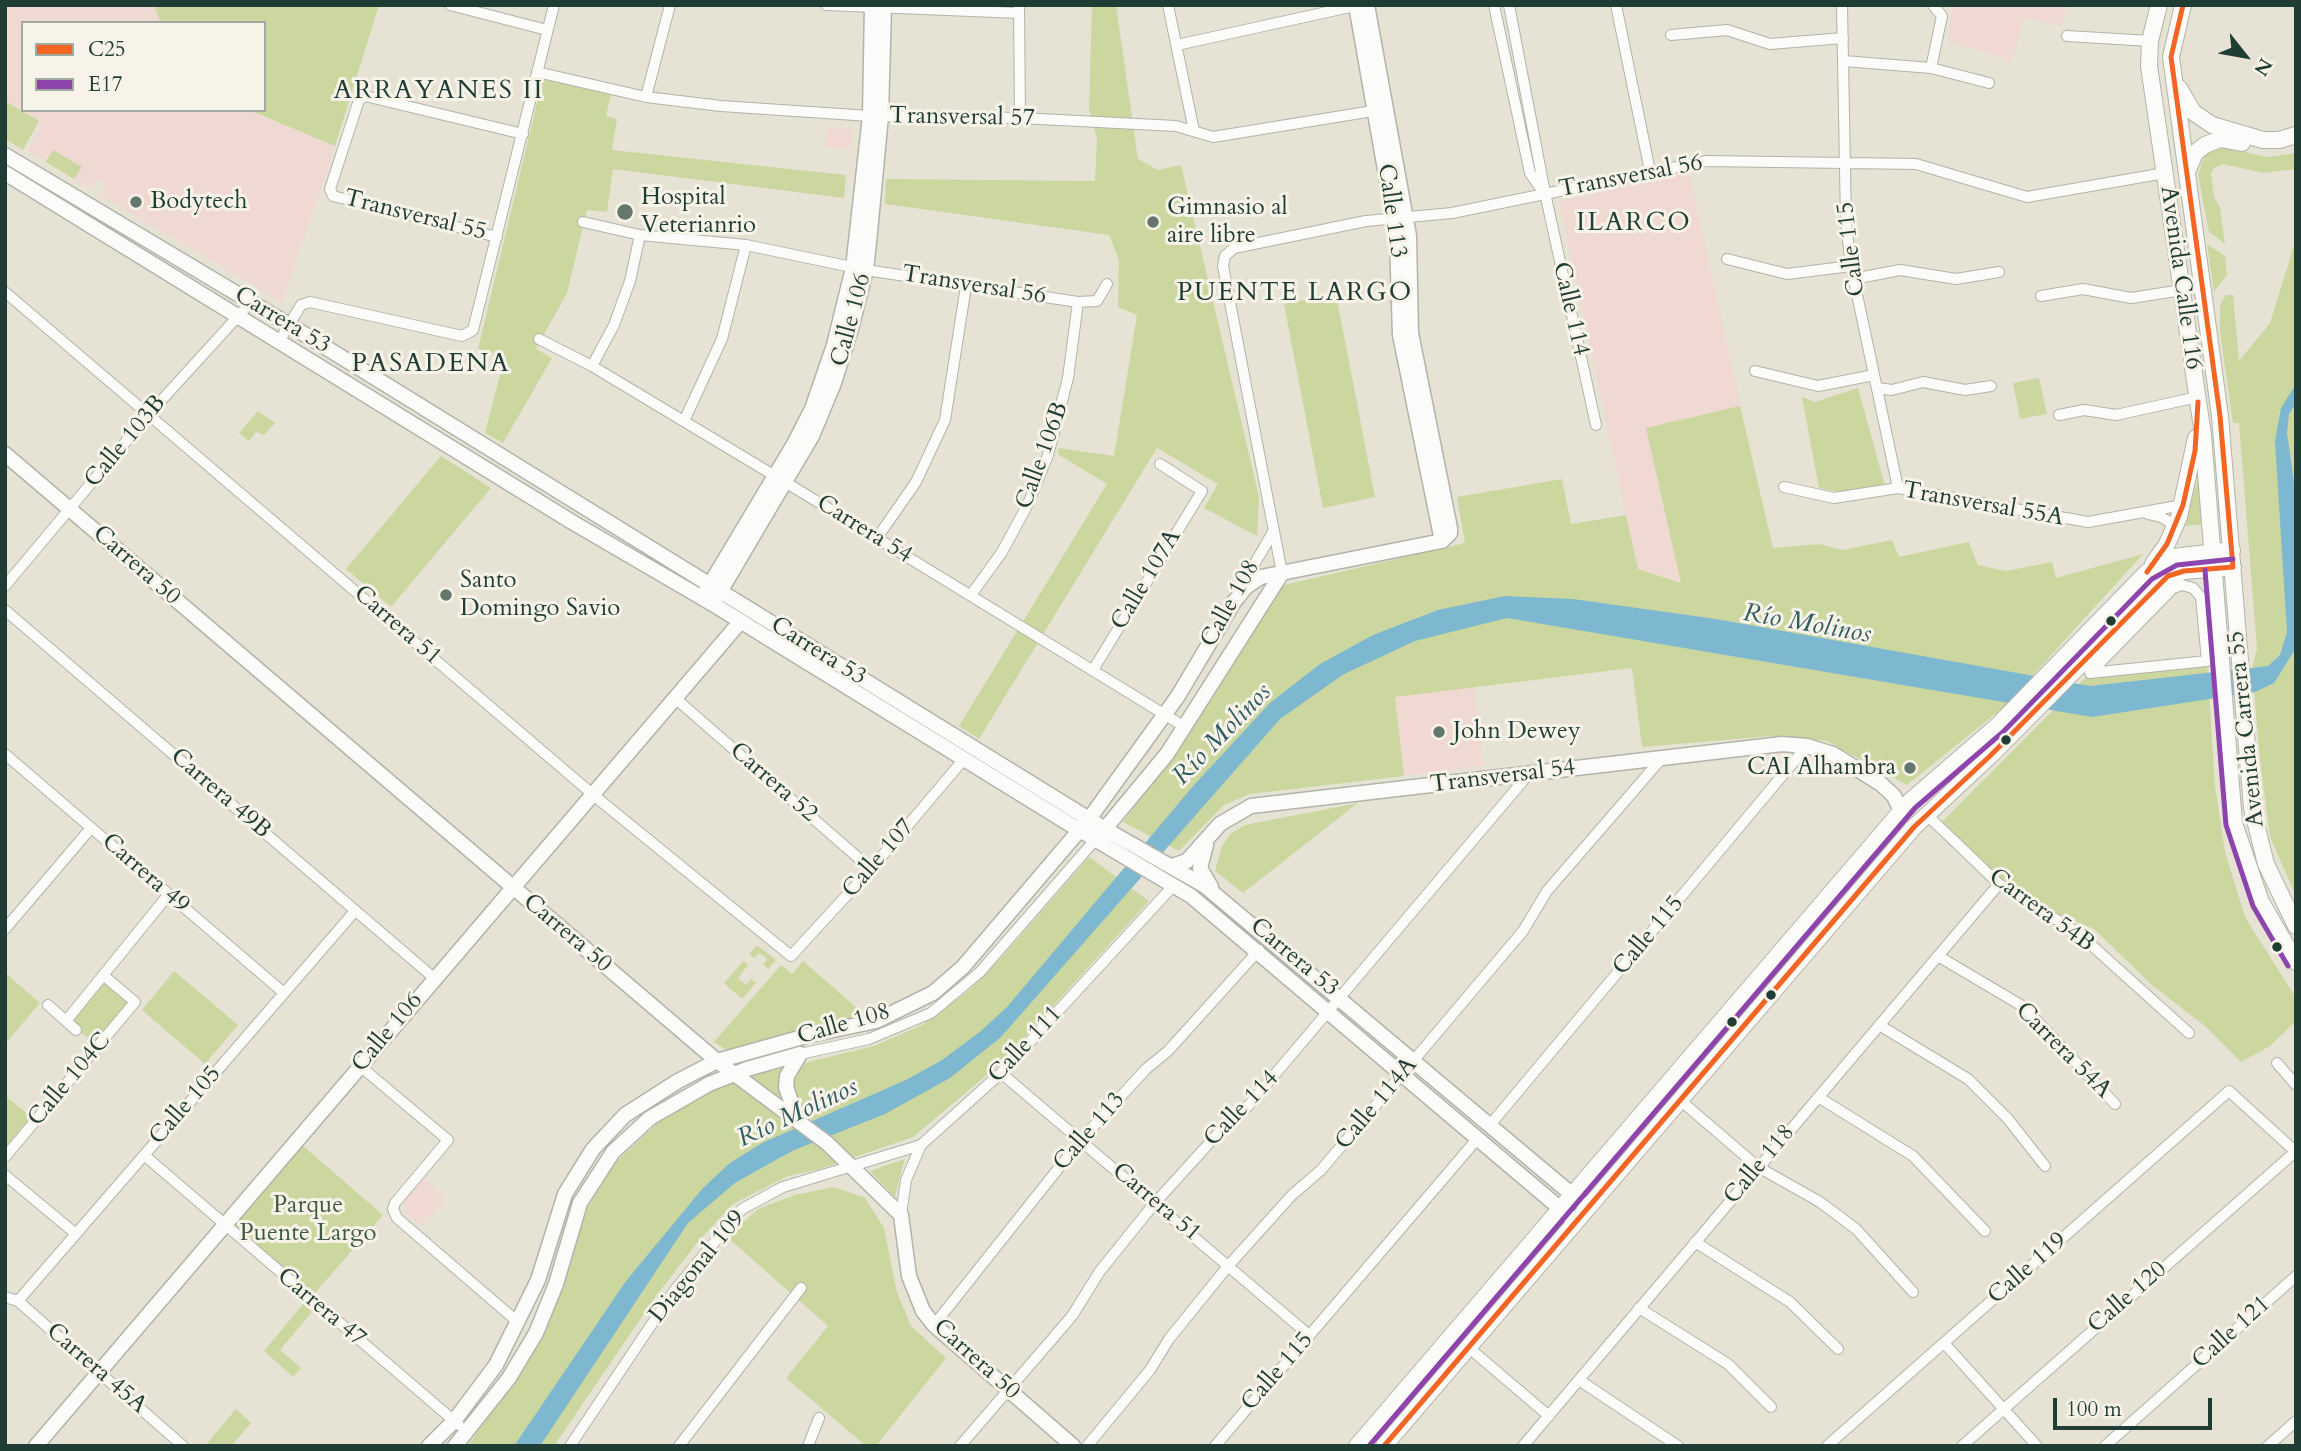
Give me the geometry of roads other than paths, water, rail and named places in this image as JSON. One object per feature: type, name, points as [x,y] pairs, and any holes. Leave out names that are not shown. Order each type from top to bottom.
[{"type":"main road","name":"Avenida Calle 116","points":[[2159,5],[2150,41],[2150,66],[2198,397],[2214,569]]},
{"type":"main road","name":"Avenida Calle 116","points":[[2183,5],[2172,47],[2173,74],[2220,416],[2233,567]]},
{"type":"main road","points":[[2173,74],[2185,103],[2205,122],[2263,140],[2279,140],[2296,135]]},
{"type":"main road","points":[[2186,173],[2196,153],[2212,141],[2227,139],[2271,149],[2296,143]]},
{"type":"main road","points":[[1357,1446],[1901,811],[2015,708],[2147,572],[2176,526],[2183,505],[2195,452],[2198,397]]},
{"type":"main road","points":[[2147,572],[2174,557],[2232,550]]},
{"type":"main road","points":[[1384,1446],[1927,815],[2168,576],[2184,571],[2233,567]]},
{"type":"main road","name":"Avenida Carrera 55","points":[[2233,567],[2252,808],[2260,843],[2275,885],[2296,926]]},
{"type":"main road","name":"Avenida Carrera 55","points":[[2214,569],[2214,664],[2225,705],[2232,802],[2238,839],[2261,902],[2296,962]]},
{"type":"street","points":[[450,5],[547,30]]},
{"type":"street","points":[[279,340],[301,305],[310,302],[462,336],[468,335],[477,321],[554,5]]},
{"type":"street","points":[[646,97],[670,5]]},
{"type":"street","points":[[827,5],[1018,9],[1020,118]]},
{"type":"street","points":[[1168,5],[1194,131]]},
{"type":"street","points":[[1177,45],[1357,5]]},
{"type":"street","name":"Calle 113","points":[[1357,5],[1381,110]]},
{"type":"street","name":"Calle 113","points":[[1367,5],[1381,110],[1400,219],[1405,334],[1442,541]]},
{"type":"street","name":"Calle 114","points":[[1494,5],[1530,173],[1545,193]]},
{"type":"street","name":"Calle 114","points":[[1509,5],[1545,193],[1596,425]]},
{"type":"street","points":[[1616,5],[1650,170]]},
{"type":"street","name":"Calle 115","points":[[1842,5],[1844,163],[1851,266],[1898,488]]},
{"type":"street","points":[[1931,68],[1942,16],[1933,5]]},
{"type":"street","name":"Calle 106","points":[[711,595],[824,410],[851,329],[875,116],[878,7]]},
{"type":"street","points":[[1671,35],[1727,30],[1770,44],[1843,38]]},
{"type":"street","points":[[2067,36],[2150,41]]},
{"type":"street","points":[[1844,61],[1931,68],[1989,83]]},
{"type":"street","name":"Transversal 57","points":[[537,72],[646,97],[745,108],[875,116],[1020,118],[1176,125],[1219,137],[1381,110]]},
{"type":"street","name":"Transversal 55","points":[[497,237],[333,196],[330,189],[359,100],[365,96],[523,134]]},
{"type":"street","points":[[6,174],[11,159]]},
{"type":"street","name":"Carrera 53","points":[[11,159],[288,325],[711,595],[1089,819],[1100,835]]},
{"type":"street","name":"Transversal 56","points":[[1225,256],[1234,248],[1351,224],[1434,217],[1650,170],[1706,161],[1929,166],[2027,197],[2165,173]]},
{"type":"street","name":"Carrera 53","points":[[6,174],[530,497],[711,595],[741,621],[1079,831],[1100,835],[1217,895],[1588,1208]]},
{"type":"street","name":"Transversal 56","points":[[583,222],[640,235],[746,246],[859,269],[1078,302],[1097,301],[1107,284]]},
{"type":"street","points":[[592,366],[614,325],[626,292],[640,235]]},
{"type":"street","points":[[684,421],[706,381],[722,339],[746,246]]},
{"type":"street","name":"Calle 108","points":[[455,1446],[509,1378],[536,1333],[556,1283],[580,1203],[602,1167],[628,1137],[650,1118],[733,1074],[800,1054],[869,1039],[931,1013],[980,972],[1100,835],[1185,727],[1282,573],[1227,292],[1225,256]]},
{"type":"street","points":[[1727,259],[1787,274],[1851,266]]},
{"type":"street","points":[[1853,279],[1900,270],[1956,279],[1999,272]]},
{"type":"street","points":[[877,538],[916,482],[945,420],[966,286]]},
{"type":"street","points":[[2041,296],[2083,289],[2132,298],[2182,290]]},
{"type":"street","name":"Carrera 51","points":[[5,292],[592,793],[791,956]]},
{"type":"street","name":"Calle 103B","points":[[5,586],[149,414],[251,302]]},
{"type":"street","name":"Calle 106B","points":[[971,595],[1015,528],[1048,455],[1068,378],[1078,302]]},
{"type":"street","name":"Calle 113","points":[[1405,334],[1450,528],[1450,533],[1442,541]]},
{"type":"street","name":"Carrera 54","points":[[539,339],[592,366],[684,421],[1185,727]]},
{"type":"street","points":[[1755,371],[1818,386],[1874,375]]},
{"type":"street","points":[[1877,388],[1892,390],[1923,382],[1965,390],[1991,386]]},
{"type":"street","points":[[2059,415],[2084,410],[2116,415],[2198,397]]},
{"type":"street","name":"Carrera 50","points":[[5,454],[717,1061],[827,1143],[901,1215],[909,1276],[923,1311],[934,1325],[1073,1446]]},
{"type":"street","name":"Calle 107A","points":[[1093,670],[1202,491],[1160,464]]},
{"type":"street","name":"Transversal 55A","points":[[1784,487],[1834,498],[1898,488],[2083,522],[2183,505]]},
{"type":"street","name":"Transversal 55A","points":[[2141,513],[2161,517],[2176,526]]},
{"type":"street","name":"Calle 108","points":[[429,1446],[454,1421],[496,1365],[538,1280],[565,1194],[593,1149],[625,1115],[658,1092],[717,1061],[810,1035],[876,1021],[933,993],[963,967],[1089,819],[1166,714],[1273,532]]},
{"type":"street","points":[[1234,602],[1252,582],[1282,573],[1442,541]]},
{"type":"street","points":[[2182,585],[2193,588],[2202,597],[2214,664],[2180,663],[2090,673],[2173,587],[2182,585]]},
{"type":"street","name":"Carrera 49B","points":[[5,610],[434,978]]},
{"type":"street","name":"Calle 106","points":[[36,1446],[741,621]]},
{"type":"street","name":"Carrera 52","points":[[675,698],[871,869]]},
{"type":"street","name":"Transversal 54","points":[[1165,868],[1187,861],[1234,813],[1251,806],[1772,744],[1807,746]]},
{"type":"street","points":[[1807,746],[1833,754],[1881,784],[1894,796],[1901,811]]},
{"type":"street","name":"Calle 115","points":[[1490,1125],[1807,746]]},
{"type":"street","name":"Calle 114A","points":[[1087,1446],[1150,1370],[1169,1339],[1229,1265],[1292,1195],[1321,1170],[1403,1074],[1523,931],[1547,891],[1662,757]]},
{"type":"street","name":"Calle 107","points":[[791,956],[871,869],[964,759]]},
{"type":"street","name":"Carrera 49","points":[[7,760],[284,993]]},
{"type":"street","name":"Calle 114","points":[[960,1446],[1072,1316],[1100,1271],[1156,1202],[1223,1129],[1249,1105],[1528,775]]},
{"type":"street","points":[[1881,784],[1922,791]]},
{"type":"street","name":"Carrera 54B","points":[[1927,815],[1998,884],[2078,933],[2189,1033]]},
{"type":"street","points":[[5,929],[91,828]]},
{"type":"street","points":[[1209,837],[1200,868],[1217,895]]},
{"type":"street","name":"Carrera 53","points":[[1165,868],[1174,885],[1209,908],[1576,1222]]},
{"type":"street","name":"Calle 118","points":[[1523,1446],[1998,884]]},
{"type":"street","name":"Calle 111","points":[[901,1215],[906,1180],[921,1145],[1001,1073],[1174,885]]},
{"type":"street","points":[[66,1021],[169,894]]},
{"type":"street","name":"Calle 105","points":[[18,1301],[355,911]]},
{"type":"street","name":"Calle 113","points":[[934,1325],[1081,1140],[1146,1069],[1168,1051],[1259,950]]},
{"type":"street","name":"Carrera 54A","points":[[1938,956],[2024,1007],[2115,1104]]},
{"type":"street","name":"Calle 104C","points":[[5,1157],[135,1002],[103,975]]},
{"type":"street","points":[[48,1004],[76,1030]]},
{"type":"street","points":[[1880,1025],[1968,1079],[2008,1119],[2045,1166]]},
{"type":"street","points":[[799,1120],[786,1087],[787,1076],[800,1054]]},
{"type":"street","points":[[2277,1063],[2292,1073],[2296,1085]]},
{"type":"street","points":[[360,1066],[448,1140],[393,1209],[397,1217],[519,1323]]},
{"type":"street","name":"Carrera 51","points":[[1001,1073],[1156,1202],[1309,1335]]},
{"type":"street","name":"Calle 119","points":[[1827,1446],[2229,1091],[2295,1152]]},
{"type":"street","points":[[1818,1097],[1913,1156],[1985,1231]]},
{"type":"street","points":[[1680,1100],[1758,1167],[1821,1202],[1856,1229],[1913,1292]]},
{"type":"street","name":"Calle 115","points":[[1215,1446],[1478,1138]]},
{"type":"street","name":"Diagonal 109","points":[[574,1444],[674,1291],[742,1209],[783,1187],[853,1168],[921,1145]]},
{"type":"street","name":"Calle 120","points":[[1962,1446],[2295,1152]]},
{"type":"street","name":"Carrera 47","points":[[144,1156],[467,1432]]},
{"type":"street","points":[[5,1175],[76,1234]]},
{"type":"street","points":[[1695,1242],[1790,1302],[1838,1349]]},
{"type":"street","name":"Calle 121","points":[[2105,1446],[2296,1276]]},
{"type":"street","points":[[679,1446],[802,1288]]},
{"type":"street","name":"Carrera 45A","points":[[5,1297],[18,1301],[183,1446]]},
{"type":"street","points":[[1639,1308],[1728,1364],[1771,1407]]},
{"type":"street","points":[[1944,1343],[2005,1407],[2037,1446]]},
{"type":"street","points":[[1468,1347],[1549,1416]]},
{"type":"street","points":[[1579,1380],[1678,1446]]},
{"type":"street","points":[[808,1446],[819,1418]]},
{"type":"street","points":[[2268,1446],[2296,1421]]},
{"type":"water","points":[[2296,384],[2296,403],[2289,414],[2287,433],[2295,489],[2296,648],[2274,683],[2255,692],[2092,717],[1507,618],[1415,641],[1344,674],[1280,719],[1001,1037],[950,1078],[885,1114],[792,1151],[735,1183],[688,1223],[540,1446],[514,1446],[626,1281],[703,1188],[730,1163],[762,1143],[906,1080],[942,1060],[981,1031],[1007,1007],[1194,785],[1270,703],[1320,664],[1373,635],[1438,610],[1505,596],[1573,599],[1716,619],[2090,686],[2268,666],[2280,655],[2287,632],[2275,441],[2281,408]]},
{"type":"place","name":"Bodytech","points":[[136,202]]},
{"type":"place","name":"Hospital Veterianrio","points":[[625,212]]},
{"type":"place","name":"Gimnasio al aire libre","points":[[1153,222]]},
{"type":"place","name":"Santo Domingo Savio","points":[[446,595]]},
{"type":"place","name":"John Dewey","points":[[1439,732]]},
{"type":"place","name":"CAI Alhambra","points":[[1910,768]]},
{"type":"district","name":"ARRAYANES II","points":[[439,92]]},
{"type":"district","name":"ILARCO","points":[[1634,224]]},
{"type":"district","name":"PUENTE LARGO","points":[[1295,294]]},
{"type":"district","name":"PASADENA","points":[[431,365]]},
{"type":"water label","name":"Río Molinos","points":[[1807,625]]},
{"type":"water label","name":"Río Molinos","points":[[1223,735]]},
{"type":"water label","name":"Río Molinos","points":[[798,1114]]},
{"type":"park label","name":"Parque Puente Largo","points":[[308,1220]]}]
